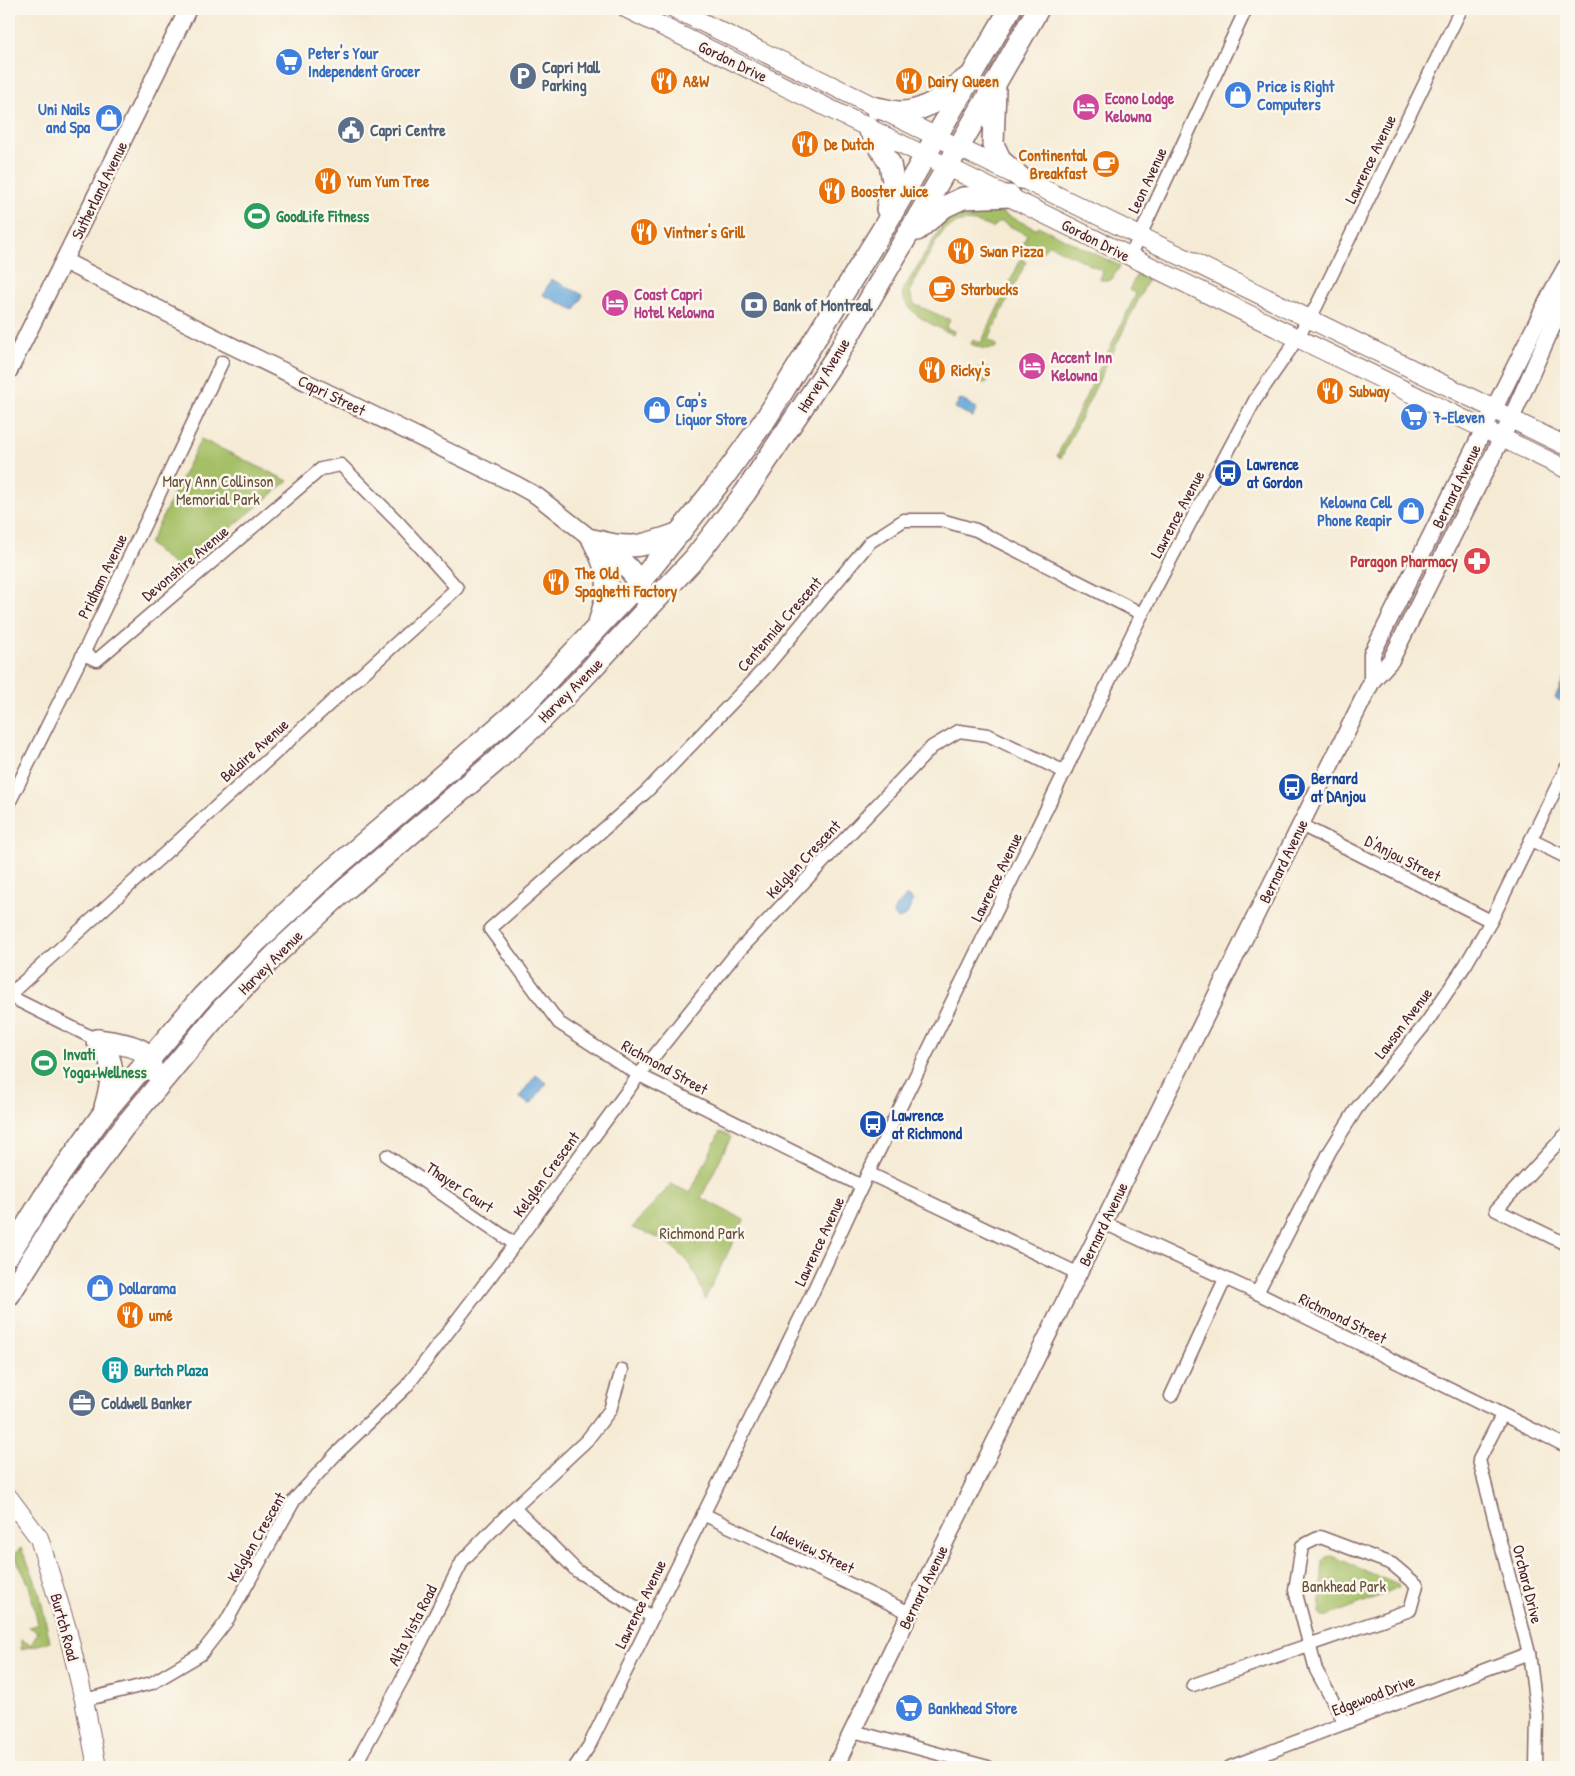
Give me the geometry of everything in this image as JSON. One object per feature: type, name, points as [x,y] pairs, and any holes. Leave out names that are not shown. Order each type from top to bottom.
[{"type":"highway","name":"Harvey Avenue","points":[[9,1254],[44,1197],[103,1114],[149,1057],[202,997],[293,906],[523,706],[640,582],[680,533],[767,417],[884,227],[1010,9]]},
{"type":"highway","name":"Harvey Avenue","points":[[9,1295],[66,1205],[123,1128],[224,1008],[279,951],[346,889],[516,743],[578,683],[694,559],[745,493],[836,356],[959,148],[1038,9]]},
{"type":"highway","points":[[884,227],[894,181],[890,164],[872,117],[920,108],[936,101],[974,72]]},
{"type":"highway","points":[[995,86],[993,144],[1001,161],[1021,178]]},
{"type":"highway","points":[[904,242],[944,207],[964,198],[1010,196]]},
{"type":"highway","points":[[593,540],[617,546],[635,547],[680,533]]},
{"type":"highway","points":[[593,540],[623,562],[640,582],[644,597],[640,618]]},
{"type":"highway","points":[[593,540],[607,570],[608,590],[598,627]]},
{"type":"highway","points":[[97,1040],[127,1045],[143,1051],[149,1057],[153,1092]]},
{"type":"highway","points":[[97,1040],[105,1048],[112,1070],[111,1084],[103,1114]]},
{"type":"main road","name":"Gordon Drive","points":[[627,9],[872,117],[937,137],[1494,408],[1511,419],[1566,446]]},
{"type":"main road","name":"Gordon Drive","points":[[676,9],[787,62],[872,117],[926,155],[1130,257],[1566,469]]},
{"type":"main road","name":"Burtch Road","points":[[9,1498],[14,1502],[39,1538],[64,1620],[84,1700],[97,1767]]},
{"type":"street","name":"Sutherland Avenue","points":[[9,371],[188,9]]},
{"type":"street","points":[[662,26],[671,9]]},
{"type":"street","name":"Leon Avenue","points":[[1130,257],[1246,9]]},
{"type":"street","name":"Lawrence Avenue","points":[[575,1767],[588,1746],[811,1296],[868,1173],[1142,614],[1255,400],[1309,319],[1461,9]]},
{"type":"street","name":"Capri Street","points":[[64,262],[517,484],[537,496],[593,540]]},
{"type":"street","name":"Bernard Avenue","points":[[1372,681],[1372,654],[1566,267]]},
{"type":"street","name":"Bernard Avenue","points":[[835,1767],[1372,681],[1391,660],[1502,438],[1564,300],[1566,285]]},
{"type":"street","name":"Pridham Avenue","points":[[9,803],[83,654],[222,362]]},
{"type":"street","name":"Devonshire Avenue","points":[[83,654],[96,660],[321,469],[341,465],[398,522]]},
{"type":"street","name":"Centennial Crescent","points":[[490,929],[646,792],[766,667],[870,542],[904,520],[941,520],[976,530],[1142,614]]},
{"type":"street","name":"Belaire Avenue","points":[[9,996],[457,588],[398,522]]},
{"type":"street","name":"Kelglen Crescent","points":[[84,1700],[152,1683],[201,1654],[226,1622],[295,1499],[336,1454],[406,1387],[516,1244],[639,1075],[734,956],[932,747],[959,731],[988,735],[1065,772]]},
{"type":"street","name":"Lawson Avenue","points":[[1257,1293],[1330,1151],[1357,1108],[1427,1022],[1466,964],[1491,921],[1566,768]]},
{"type":"street","name":"D'Anjou Street","points":[[1301,825],[1491,921]]},
{"type":"street","points":[[1531,840],[1566,857]]},
{"type":"street","name":"Richmond Street","points":[[490,929],[558,1023],[639,1075],[862,1186]]},
{"type":"street","points":[[9,996],[97,1040]]},
{"type":"street","points":[[1566,1134],[1496,1210],[1566,1244]]},
{"type":"street","name":"Thayer Court","points":[[387,1156],[516,1244]]},
{"type":"street","points":[[868,1173],[1079,1274]]},
{"type":"street","name":"Richmond Street","points":[[1104,1223],[1257,1293],[1566,1446]]},
{"type":"street","points":[[1171,1396],[1225,1278]]},
{"type":"street","name":"Alta Vista Road","points":[[354,1767],[403,1678],[464,1560],[514,1508],[587,1440],[610,1410],[622,1370]]},
{"type":"street","name":"Orchard Drive","points":[[1502,1415],[1479,1460],[1529,1653],[1537,1716],[1536,1767]]},
{"type":"street","points":[[514,1508],[577,1571],[652,1616]]},
{"type":"street","name":"Lakeview Street","points":[[703,1514],[910,1613]]},
{"type":"street","points":[[1193,1685],[1309,1644],[1410,1610],[1417,1585],[1392,1564],[1320,1537],[1302,1546],[1295,1590],[1309,1644],[1316,1670],[1346,1723]]},
{"type":"street","name":"Edgewood Drive","points":[[1230,1767],[1529,1653]]},
{"type":"street","points":[[853,1731],[988,1767]]},
{"type":"green space","points":[[966,206],[989,206],[1002,209],[1002,213],[1036,229],[1038,226],[1120,266],[1112,279],[1108,281],[1100,279],[1103,271],[1048,244],[1043,252],[1023,243],[1027,235],[1000,221],[993,228],[981,223],[968,221],[955,224],[943,232],[939,238],[917,275],[910,293],[914,304],[950,320],[946,328],[954,331],[953,335],[915,313],[909,307],[902,292],[945,221],[950,215]]},
{"type":"green space","points":[[1021,259],[1026,262],[988,340],[997,345],[995,348],[984,349],[971,344],[973,340],[981,343]]},
{"type":"green space","points":[[1137,274],[1148,280],[1061,458],[1057,456],[1136,294],[1129,290]]},
{"type":"green space","points":[[980,367],[986,367],[991,372],[989,381],[980,383],[975,378],[975,372]]},
{"type":"green space","name":"Mary Ann Collinson Memorial Park","points":[[201,439],[288,481],[180,570],[149,544]]},
{"type":"green space","name":"Richmond Park","points":[[720,1132],[731,1137],[701,1198],[744,1220],[705,1299],[694,1272],[679,1253],[659,1239],[632,1228],[671,1184],[690,1193]]},
{"type":"green space","points":[[21,1548],[39,1591],[50,1642],[21,1649],[21,1640],[31,1645],[38,1632],[29,1627],[38,1624],[29,1585],[14,1554]]},
{"type":"green space","name":"Bankhead Park","points":[[1332,1556],[1398,1585],[1399,1588],[1322,1617],[1319,1613],[1323,1560],[1326,1557]]},
{"type":"water","points":[[551,279],[583,295],[575,310],[543,295]]},
{"type":"water","points":[[960,399],[977,408],[973,417],[955,408]]},
{"type":"water","points":[[1566,675],[1566,701],[1565,703],[1555,698]]},
{"type":"water","points":[[907,896],[913,902],[906,916],[898,919],[893,914],[894,910]]},
{"type":"water","points":[[536,1075],[547,1083],[530,1105],[519,1097]]},
{"type":"place","name":"Peter's Your Independent Grocer","points":[[289,62]]},
{"type":"place","name":"Capri Mall Parking","points":[[523,76]]},
{"type":"place","name":"A&W","points":[[664,81]]},
{"type":"place","name":"Dairy Queen","points":[[909,81]]},
{"type":"place","name":"Price is Right Computers","points":[[1238,95]]},
{"type":"place","name":"Econo Lodge Kelowna","points":[[1086,107]]},
{"type":"place","name":"Uni Nails and Spa","points":[[109,118]]},
{"type":"place","name":"Capri Centre","points":[[351,130]]},
{"type":"place","name":"De Dutch","points":[[805,144]]},
{"type":"place","name":"Continental Breakfast","points":[[1106,164]]},
{"type":"place","name":"Yum Yum Tree","points":[[328,181]]},
{"type":"place","name":"Booster Juice","points":[[832,191]]},
{"type":"place","name":"GoodLife Fitness","points":[[257,216]]},
{"type":"place","name":"Vintner's Grill","points":[[644,232]]},
{"type":"place","name":"Swan Pizza","points":[[961,251]]},
{"type":"place","name":"Starbucks","points":[[942,289]]},
{"type":"place","name":"Coast Capri Hotel Kelowna","points":[[615,303]]},
{"type":"place","name":"Bank of Montreal","points":[[754,305]]},
{"type":"place","name":"Accent Inn Kelowna","points":[[1032,366]]},
{"type":"place","name":"Ricky's","points":[[932,370]]},
{"type":"place","name":"Subway","points":[[1330,391]]},
{"type":"place","name":"Cap's Liquor Store","points":[[657,410]]},
{"type":"place","name":"7-Eleven","points":[[1414,417]]},
{"type":"place","name":"Lawrence at Gordon","points":[[1228,473]]},
{"type":"place","name":"Kelowna Cell Phone Reapir","points":[[1411,511]]},
{"type":"place","name":"Paragon Pharmacy","points":[[1477,561]]},
{"type":"place","name":"The Old Spaghetti Factory","points":[[556,582]]},
{"type":"place","name":"Bernard at DAnjou","points":[[1292,787]]},
{"type":"place","name":"Invati Yoga+Wellness","points":[[44,1063]]},
{"type":"place","name":"Lawrence at Richmond","points":[[873,1124]]},
{"type":"place","name":"Dollarama","points":[[100,1288]]},
{"type":"place","name":"umé","points":[[130,1315]]},
{"type":"place","name":"Burtch Plaza","points":[[115,1370]]},
{"type":"place","name":"Coldwell Banker","points":[[82,1403]]},
{"type":"place","name":"Bankhead Store","points":[[909,1708]]}]
